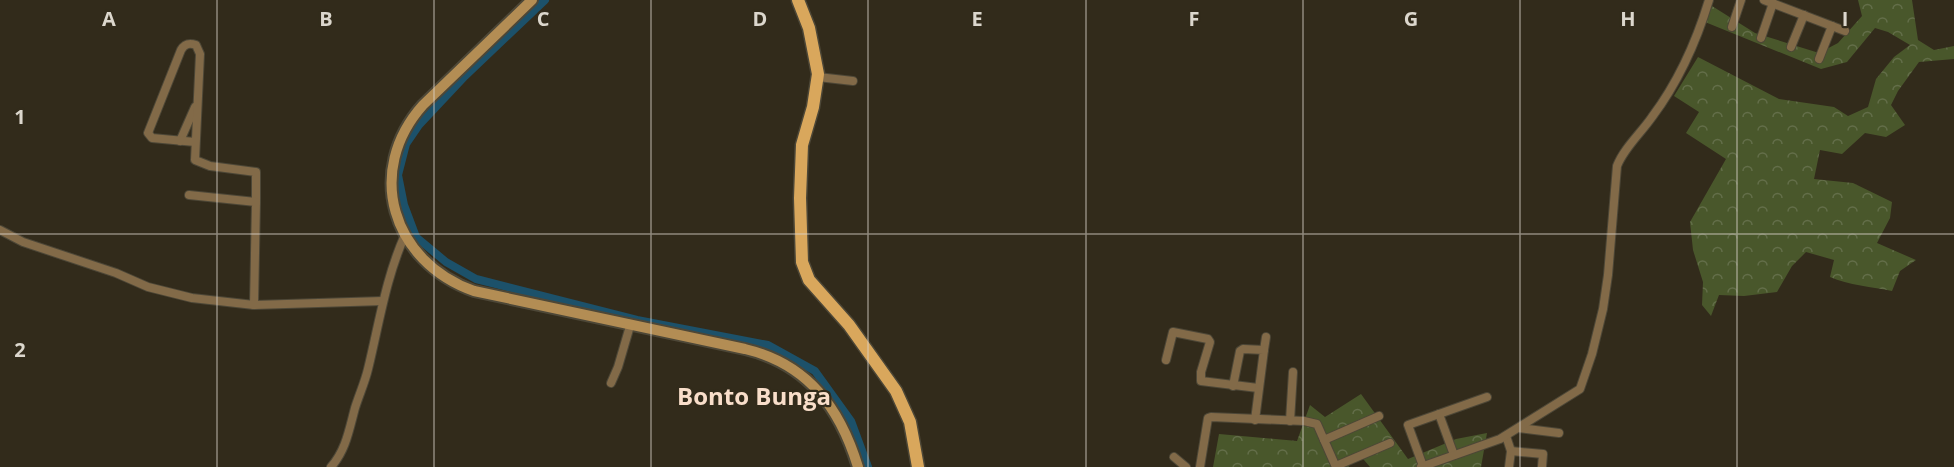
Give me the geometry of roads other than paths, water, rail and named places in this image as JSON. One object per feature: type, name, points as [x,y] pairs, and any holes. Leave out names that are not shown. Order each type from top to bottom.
[{"type":"main road","points":[[798,0],[809,28],[818,77],[813,107],[802,145],[800,198],[802,262],[809,280],[849,325],[896,391],[908,415],[918,467]]},
{"type":"street","points":[[532,0],[423,105],[410,122],[394,159],[392,187],[393,205],[405,235],[433,268],[466,289],[502,299],[751,351],[772,358],[797,372],[819,392],[849,438],[858,467]]},
{"type":"street","points":[[1488,397],[1408,424],[1422,467],[1506,436],[1578,391],[1583,384],[1603,309],[1617,166],[1684,67],[1709,0]]},
{"type":"street","points":[[1732,27],[1742,0]]},
{"type":"street","points":[[1764,0],[1845,31]]},
{"type":"street","points":[[1761,38],[1773,3]]},
{"type":"street","points":[[1791,47],[1804,15]]},
{"type":"street","points":[[1819,59],[1832,26]]},
{"type":"street","points":[[195,142],[152,138],[148,133],[181,50],[189,44],[196,45],[200,54],[197,103],[195,142],[194,158],[196,162],[256,172],[254,305]]},
{"type":"street","points":[[818,77],[852,81]]},
{"type":"street","points":[[180,141],[197,103]]},
{"type":"street","points":[[189,195],[256,202]]},
{"type":"street","points":[[0,230],[23,242],[116,273],[148,287],[192,298],[254,305],[383,301]]},
{"type":"street","points":[[331,467],[344,449],[368,370],[383,301],[405,235]]},
{"type":"street","points":[[611,383],[620,363],[630,326]]},
{"type":"street","points":[[1166,360],[1173,332],[1208,339],[1210,342],[1200,380],[1202,382],[1258,388]]},
{"type":"street","points":[[1255,420],[1266,337]]},
{"type":"street","points":[[1233,386],[1241,350],[1264,350]]},
{"type":"street","points":[[1290,421],[1293,372]]},
{"type":"street","points":[[1439,414],[1454,455]]},
{"type":"street","points":[[1324,440],[1378,416]]},
{"type":"street","points":[[1200,467],[1209,418],[1317,424],[1336,466],[1390,443]]},
{"type":"street","points":[[1519,428],[1559,433]]},
{"type":"street","points":[[1506,436],[1511,451],[1509,467]]},
{"type":"street","points":[[1511,451],[1543,454],[1542,467]]},
{"type":"street","points":[[1174,457],[1186,467]]},
{"type":"waterway","points":[[545,0],[465,76],[419,125],[406,144],[398,175],[404,205],[416,237],[446,262],[476,279],[637,320],[768,345],[815,371],[851,421],[868,467]]},
{"type":"district","name":"Bonto Bunga","points":[[754,397]]}]
